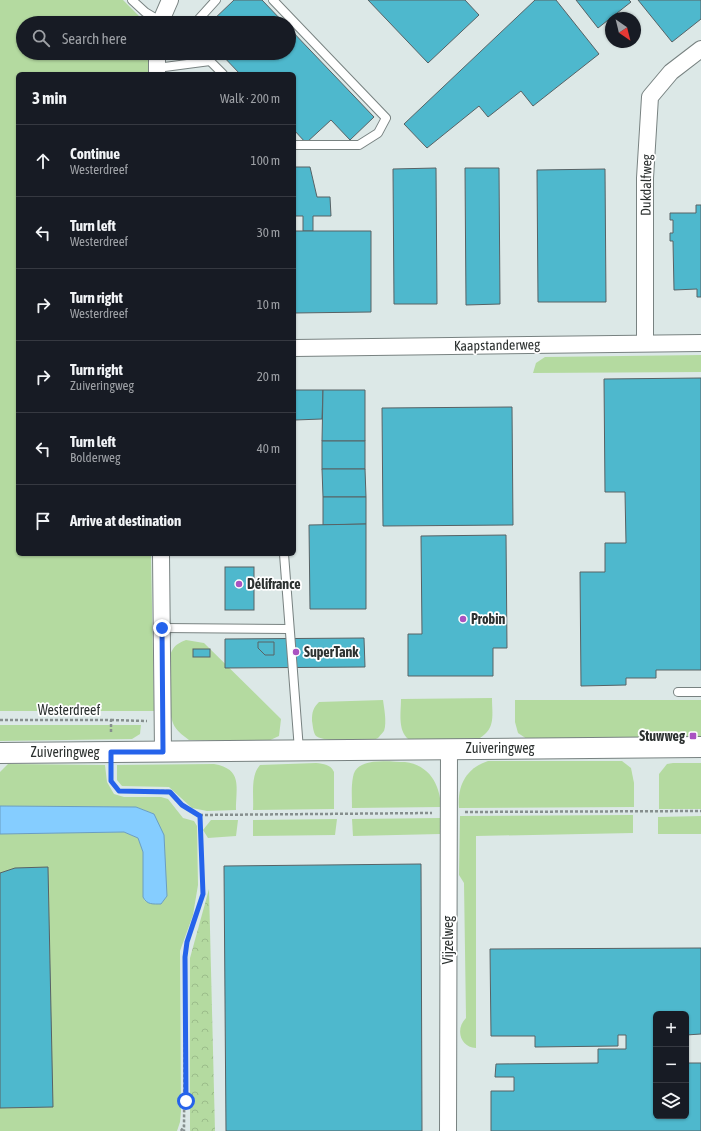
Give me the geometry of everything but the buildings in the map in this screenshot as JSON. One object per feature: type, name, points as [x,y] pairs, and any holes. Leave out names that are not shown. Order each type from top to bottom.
[{"type":"street","points":[[163,16],[170,0]]},
{"type":"street","name":"Dukdalfweg","points":[[645,343],[645,178],[650,97],[671,72],[701,49]]},
{"type":"street","name":"Kaapstanderweg","points":[[296,348],[701,343]]},
{"type":"street","points":[[161,556],[163,752]]},
{"type":"street","name":"Zuiveringweg","points":[[0,753],[701,747]]},
{"type":"street","name":"Vijzelweg","points":[[448,1131],[449,748]]},
{"type":"lane","points":[[132,0],[151,16]]},
{"type":"lane","points":[[202,16],[216,0]]},
{"type":"lane","points":[[273,0],[288,16]]},
{"type":"lane","points":[[296,24],[386,118],[378,133],[358,145],[296,145]]},
{"type":"lane","points":[[157,65],[210,61],[221,72]]},
{"type":"lane","points":[[284,556],[299,750]]},
{"type":"lane","points":[[162,628],[289,629]]},
{"type":"lane","points":[[678,692],[701,692]]},
{"type":"path","name":"Westerdreef","points":[[0,720],[111,720],[111,781],[119,791],[170,792],[182,805],[200,816],[203,894],[187,942],[185,957],[184,1131]]},
{"type":"path","points":[[111,720],[162,722]]},
{"type":"path","points":[[181,1131],[184,1125]]},
{"type":"green space","points":[[0,0],[123,0],[139,16],[16,16],[16,60],[149,60],[149,72],[16,72],[16,556],[151,556],[154,711],[0,711]]},
{"type":"green space","points":[[701,355],[701,372],[533,373],[536,363],[545,357]]},
{"type":"green space","points":[[186,640],[204,643],[281,719],[279,736],[266,742],[189,740],[178,731],[172,721],[168,700],[168,664],[174,647]]},
{"type":"green space","points":[[492,698],[491,725],[489,730],[480,738],[411,741],[404,733],[402,728],[400,716],[401,699]]},
{"type":"green space","points":[[383,700],[385,727],[384,731],[378,738],[366,741],[337,741],[316,736],[312,715],[314,708],[319,702]]},
{"type":"green space","points":[[515,700],[701,700],[701,741],[527,739],[518,733],[515,722]]},
{"type":"green space","points":[[0,725],[141,725],[140,734],[132,739],[0,741]]},
{"type":"green space","points":[[383,761],[405,762],[421,767],[432,777],[438,791],[441,807],[352,808],[352,789],[355,770],[367,763]]},
{"type":"green space","points":[[488,761],[622,761],[631,768],[634,783],[634,807],[459,808],[461,785],[464,779],[474,768]]},
{"type":"green space","points":[[316,763],[329,766],[334,772],[334,809],[253,810],[253,786],[255,775],[260,765]]},
{"type":"green space","points":[[701,763],[701,809],[659,809],[659,774],[667,764]]},
{"type":"green space","points":[[8,764],[105,765],[107,782],[114,794],[124,797],[161,797],[168,799],[183,818],[194,821],[197,826],[198,885],[193,915],[180,951],[181,1111],[177,1131],[0,1131],[0,834],[124,832],[138,838],[143,852],[143,897],[145,901],[161,904],[167,896],[154,814],[136,807],[0,806],[0,772]]},
{"type":"green space","points":[[214,764],[223,766],[230,770],[234,775],[237,787],[236,810],[207,811],[192,808],[169,787],[122,786],[117,780],[117,765]]},
{"type":"green space","points":[[633,815],[633,833],[476,836],[476,1048],[466,1044],[461,1037],[460,1032],[466,1018],[464,883],[459,875],[460,816]]},
{"type":"green space","points":[[701,816],[701,834],[658,834],[658,817]]},
{"type":"green space","points":[[441,818],[440,834],[353,836],[352,819]]},
{"type":"green space","points":[[337,819],[335,835],[253,836],[253,820]]},
{"type":"green space","points":[[211,820],[238,820],[236,836],[208,838],[203,830]]},
{"type":"green space","points":[[209,889],[215,1131],[190,1131],[190,958]]},
{"type":"water","points":[[0,806],[136,807],[154,814],[164,835],[167,896],[161,904],[148,903],[143,897],[143,852],[138,838],[124,832],[0,834]]},
{"type":"place","name":"Délifrance","points":[[239,584]]},
{"type":"place","name":"Probin","points":[[463,619]]},
{"type":"place","name":"SuperTank","points":[[296,652]]},
{"type":"place","name":"Stuwweg","points":[[693,736]]},
{"type":"route","points":[[162,628],[163,752],[111,752],[111,781],[114,787],[119,791],[129,792],[158,790],[170,792],[182,805],[200,816],[203,894],[187,942],[185,957],[186,1101]]}]
